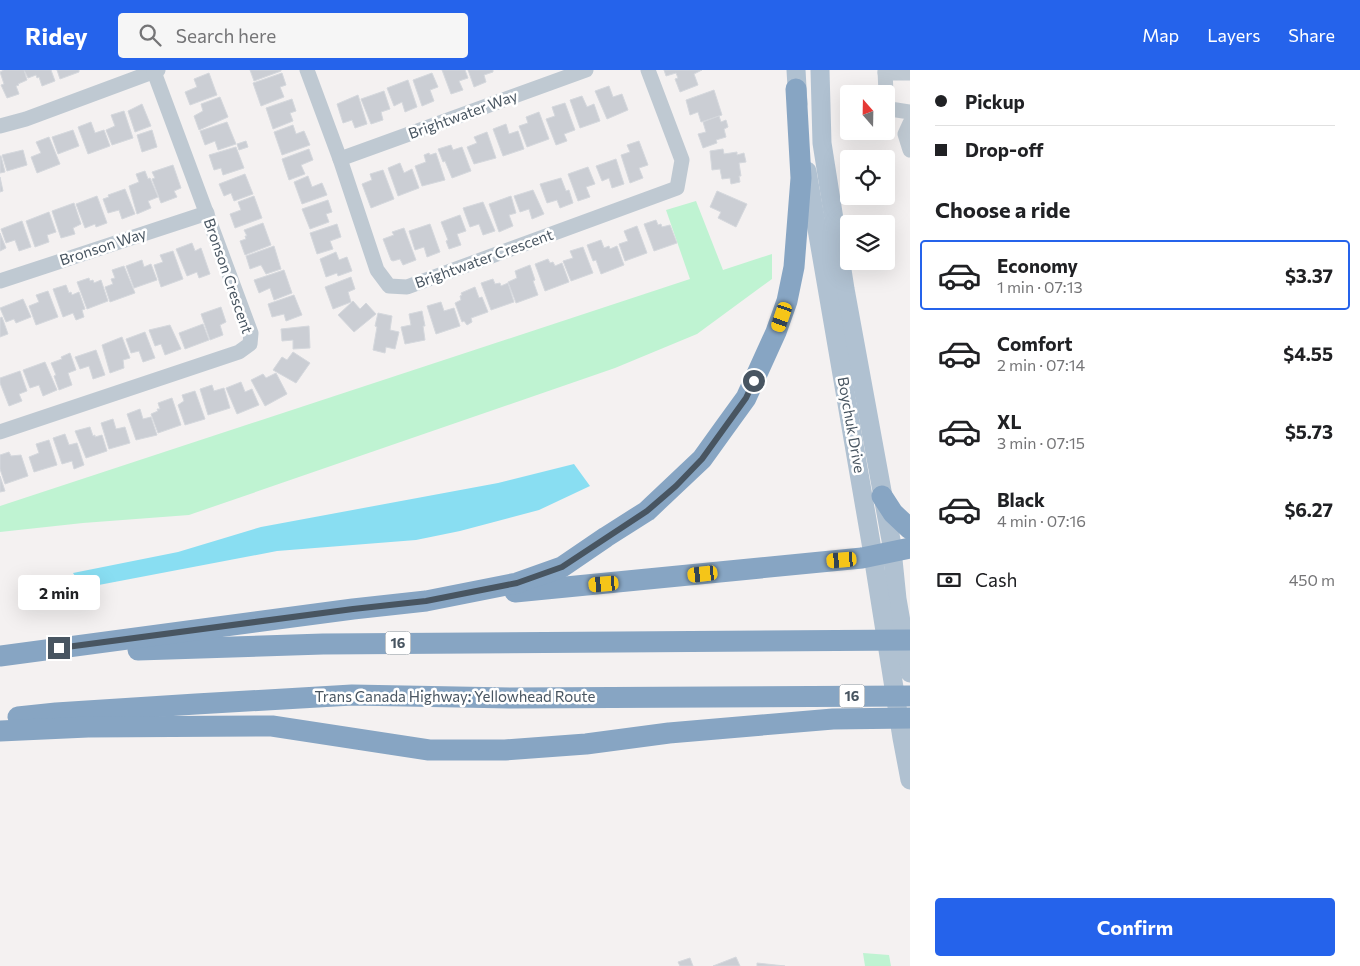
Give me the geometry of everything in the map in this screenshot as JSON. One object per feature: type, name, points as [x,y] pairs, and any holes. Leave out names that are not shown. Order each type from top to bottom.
[{"type":"highway","points":[[426,601],[517,583],[562,567],[647,511],[702,459],[725,428],[750,389],[776,332],[787,301],[794,267],[801,178],[796,80]]},
{"type":"highway","points":[[882,496],[893,513],[910,529]]},
{"type":"highway","points":[[0,657],[344,610],[892,552]]},
{"type":"highway","name":"16","points":[[0,657],[323,644],[910,640]]},
{"type":"highway","name":"Trans Canada Highway: Yellowhead Route","points":[[0,719],[76,712],[352,695],[510,698],[910,696]]},
{"type":"highway","points":[[0,731],[88,727],[272,726],[429,750],[505,750],[586,744],[669,733],[825,719],[910,718]]},
{"type":"main road","name":"Boychuk Drive","points":[[820,70],[822,143],[845,289],[892,552],[889,600],[902,738],[910,780]]},
{"type":"main road","name":"Boychuk Drive","points":[[796,80],[810,190],[892,552]]},
{"type":"main road","name":"Boychuk Drive","points":[[889,600],[910,673]]},
{"type":"street","name":"Brightwater Crescent","points":[[307,70],[378,270],[389,286],[406,287],[677,188],[682,160],[648,70]]},
{"type":"street","name":"Brightwater Way","points":[[340,159],[586,70]]},
{"type":"street","points":[[0,126],[26,119],[156,71]]},
{"type":"street","name":"Bronson Crescent","points":[[0,432],[239,352],[250,344],[251,333],[156,71]]},
{"type":"street","points":[[886,85],[885,72],[910,73]]},
{"type":"street","points":[[895,110],[910,112]]},
{"type":"street","points":[[910,123],[905,134],[910,150]]},
{"type":"street","name":"Bronson Way","points":[[0,281],[207,213]]},
{"type":"green space","points":[[696,201],[723,270],[772,254],[772,279],[697,334],[615,368],[189,515],[83,523],[0,532],[0,506],[690,279],[666,210]]},
{"type":"green space","points":[[863,953],[889,955],[891,966],[865,966]]},
{"type":"water","points":[[574,464],[590,486],[539,510],[460,531],[416,540],[277,551],[83,588],[73,573],[178,552],[261,527],[498,483]]},
{"type":"building","points":[[4,70],[24,70],[27,80],[16,86],[19,94],[7,98],[1,85],[4,84],[0,72]]},
{"type":"building","points":[[24,70],[51,70],[55,81],[42,86],[39,77],[37,78],[36,75],[28,78]]},
{"type":"building","points":[[57,70],[79,70],[79,72],[60,79]]},
{"type":"building","points":[[250,70],[281,70],[281,71],[254,81]]},
{"type":"building","points":[[442,70],[465,70],[468,78],[459,81],[463,90],[451,94]]},
{"type":"building","points":[[468,70],[493,70],[493,72],[484,75],[486,82],[474,87]]},
{"type":"building","points":[[664,70],[702,70],[694,74],[698,85],[680,92],[675,79],[678,78],[676,73],[666,76]]},
{"type":"building","points":[[209,73],[217,95],[190,105],[185,92],[197,87],[194,79]]},
{"type":"building","points":[[282,73],[286,85],[280,87],[284,97],[261,106],[253,83]]},
{"type":"building","points":[[432,73],[438,87],[430,90],[434,101],[422,106],[413,80]]},
{"type":"building","points":[[408,80],[417,107],[405,112],[402,102],[394,106],[387,88]]},
{"type":"building","points":[[609,86],[613,97],[622,94],[628,110],[607,119],[595,91]]},
{"type":"building","points":[[714,90],[722,115],[701,122],[698,112],[690,115],[686,100]]},
{"type":"building","points":[[384,91],[390,109],[381,112],[383,120],[371,124],[361,99]]},
{"type":"building","points":[[358,95],[367,124],[355,128],[352,120],[343,123],[337,104]]},
{"type":"building","points":[[582,96],[587,107],[594,104],[600,121],[580,128],[570,100]]},
{"type":"building","points":[[220,97],[228,117],[199,130],[194,116],[203,111],[201,104]]},
{"type":"building","points":[[292,99],[296,111],[290,113],[293,121],[273,129],[266,108]]},
{"type":"building","points":[[565,103],[575,130],[564,134],[567,141],[556,145],[546,119],[555,116],[552,107]]},
{"type":"building","points":[[142,104],[151,126],[135,132],[128,111]]},
{"type":"building","points":[[124,111],[133,138],[112,145],[106,130],[115,126],[111,115]]},
{"type":"building","points":[[539,112],[549,139],[527,147],[519,126],[528,123],[526,117]]},
{"type":"building","points":[[719,116],[721,122],[726,120],[728,127],[724,129],[726,137],[716,140],[717,143],[703,148],[698,134],[706,132],[703,122]]},
{"type":"building","points":[[91,122],[95,133],[104,130],[110,146],[88,154],[78,127]]},
{"type":"building","points":[[227,122],[236,144],[218,150],[215,141],[205,145],[200,131]]},
{"type":"building","points":[[506,124],[509,134],[518,131],[524,149],[503,156],[493,129]]},
{"type":"building","points":[[293,125],[296,134],[304,131],[310,145],[282,155],[274,132]]},
{"type":"building","points":[[73,130],[79,146],[58,154],[52,137]]},
{"type":"building","points":[[152,130],[157,147],[142,152],[137,135]]},
{"type":"building","points":[[487,132],[496,158],[474,164],[467,147],[477,143],[474,137]]},
{"type":"building","points":[[49,137],[60,164],[37,173],[31,157],[41,153],[36,142]]},
{"type":"building","points":[[246,141],[248,147],[239,150],[237,144]]},
{"type":"building","points":[[639,141],[648,165],[639,168],[643,178],[630,183],[621,155],[630,152],[627,145]]},
{"type":"building","points":[[451,145],[453,150],[462,147],[471,171],[452,178],[438,149]]},
{"type":"building","points":[[236,147],[244,168],[223,175],[221,168],[214,170],[209,155]]},
{"type":"building","points":[[309,149],[313,160],[301,165],[305,174],[289,180],[282,159]]},
{"type":"building","points":[[723,149],[724,154],[737,152],[737,155],[744,153],[746,162],[739,163],[740,182],[731,184],[730,178],[722,179],[720,169],[712,170],[710,151]]},
{"type":"building","points":[[23,150],[27,165],[7,171],[2,155]]},
{"type":"building","points":[[429,153],[430,155],[436,153],[445,180],[422,186],[415,166],[426,162],[424,155]]},
{"type":"building","points":[[0,156],[5,172],[0,173]]},
{"type":"building","points":[[616,159],[624,184],[612,188],[609,178],[602,181],[596,166]]},
{"type":"building","points":[[400,163],[404,173],[412,169],[419,188],[398,196],[388,168]]},
{"type":"building","points":[[173,165],[181,188],[174,191],[177,197],[161,203],[152,179],[155,178],[152,172]]},
{"type":"building","points":[[588,167],[595,184],[586,187],[590,197],[578,201],[568,174]]},
{"type":"building","points":[[383,170],[394,199],[371,208],[362,184],[372,180],[370,174]]},
{"type":"building","points":[[145,171],[158,197],[148,201],[151,208],[137,214],[129,186],[139,182],[136,174]]},
{"type":"building","points":[[245,174],[253,194],[234,201],[231,193],[224,196],[219,184]]},
{"type":"building","points":[[308,176],[312,187],[322,183],[327,195],[302,204],[294,182]]},
{"type":"building","points":[[0,177],[3,191],[0,192]]},
{"type":"building","points":[[561,178],[566,191],[569,190],[573,203],[560,208],[557,200],[547,203],[540,184]]},
{"type":"building","points":[[125,189],[135,214],[122,219],[119,210],[108,213],[103,199],[109,197],[108,195]]},
{"type":"building","points":[[533,190],[544,214],[532,219],[529,209],[520,212],[514,196]]},
{"type":"building","points":[[717,191],[747,204],[736,227],[718,218],[721,212],[710,207]]},
{"type":"building","points":[[97,196],[107,223],[96,227],[95,224],[85,228],[76,204]]},
{"type":"building","points":[[254,196],[262,218],[235,228],[230,214],[241,210],[238,202]]},
{"type":"building","points":[[511,196],[516,213],[509,215],[513,226],[499,232],[489,204]]},
{"type":"building","points":[[328,200],[332,212],[326,214],[329,222],[310,229],[302,209]]},
{"type":"building","points":[[483,202],[495,231],[483,235],[479,224],[470,227],[463,208]]},
{"type":"building","points":[[74,203],[81,224],[73,228],[75,234],[61,238],[52,211]]},
{"type":"building","points":[[49,212],[56,232],[47,235],[49,242],[35,247],[26,221]]},
{"type":"building","points":[[460,215],[466,231],[457,234],[461,245],[449,249],[446,241],[448,240],[441,222]]},
{"type":"building","points":[[656,220],[658,225],[661,224],[662,227],[670,225],[677,243],[654,251],[644,224]]},
{"type":"building","points":[[22,221],[31,247],[19,251],[15,240],[6,243],[1,229]]},
{"type":"building","points":[[263,223],[271,245],[245,255],[240,241],[246,239],[245,236],[247,236],[244,230]]},
{"type":"building","points":[[337,224],[341,237],[330,241],[333,249],[317,254],[310,233]]},
{"type":"building","points":[[430,224],[440,252],[427,257],[424,247],[415,250],[409,231]]},
{"type":"building","points":[[637,226],[647,253],[625,261],[619,244],[628,241],[624,231]]},
{"type":"building","points":[[404,228],[416,260],[403,265],[400,259],[391,260],[383,239],[394,235],[392,232]]},
{"type":"building","points":[[0,233],[6,248],[0,251]]},
{"type":"building","points":[[601,240],[604,248],[609,246],[610,249],[617,246],[624,265],[601,274],[596,260],[593,261],[587,245]]},
{"type":"building","points":[[192,243],[195,251],[201,248],[210,274],[199,278],[197,272],[187,276],[176,249]]},
{"type":"building","points":[[274,246],[281,269],[266,274],[261,265],[250,269],[246,256]]},
{"type":"building","points":[[583,247],[593,273],[571,281],[563,261],[573,258],[570,251]]},
{"type":"building","points":[[173,251],[183,279],[161,287],[154,265],[163,262],[160,255]]},
{"type":"building","points":[[336,252],[339,260],[347,257],[352,271],[338,276],[337,273],[326,277],[320,259]]},
{"type":"building","points":[[548,259],[555,266],[562,263],[569,282],[545,291],[535,264]]},
{"type":"building","points":[[142,260],[144,267],[151,264],[157,280],[134,288],[126,266]]},
{"type":"building","points":[[530,265],[538,295],[516,303],[508,282],[517,278],[515,271]]},
{"type":"building","points":[[124,266],[135,293],[110,302],[105,287],[113,284],[111,279],[115,278],[112,270]]},
{"type":"building","points":[[284,270],[292,293],[274,300],[270,288],[259,293],[254,280]]},
{"type":"building","points":[[351,277],[355,289],[348,292],[351,302],[333,309],[325,287]]},
{"type":"building","points":[[89,278],[94,283],[101,280],[108,301],[87,309],[77,282]]},
{"type":"building","points":[[493,279],[495,284],[500,283],[501,286],[508,283],[514,302],[491,310],[481,283]]},
{"type":"building","points":[[66,285],[69,293],[71,292],[72,295],[79,292],[85,309],[82,310],[84,317],[76,320],[73,313],[63,317],[53,289]]},
{"type":"building","points":[[475,287],[479,298],[482,297],[488,312],[471,318],[472,322],[467,325],[464,321],[462,322],[455,303],[461,300],[461,293]]},
{"type":"building","points":[[48,291],[58,317],[36,325],[29,306],[39,302],[36,295]]},
{"type":"building","points":[[294,295],[302,315],[286,321],[284,314],[272,317],[268,304]]},
{"type":"building","points":[[23,299],[31,317],[16,323],[14,319],[6,322],[0,308]]},
{"type":"building","points":[[353,301],[360,309],[366,303],[376,314],[354,332],[338,315]]},
{"type":"building","points":[[441,302],[444,311],[454,308],[460,326],[436,334],[427,306]]},
{"type":"building","points":[[221,307],[226,322],[220,325],[223,335],[210,340],[201,314]]},
{"type":"building","points":[[422,311],[425,340],[405,344],[401,327],[411,325],[409,314]]},
{"type":"building","points":[[378,313],[392,316],[390,330],[399,332],[395,349],[386,347],[385,353],[373,350]]},
{"type":"building","points":[[2,317],[8,334],[0,337],[0,318]]},
{"type":"building","points":[[203,324],[209,340],[185,349],[179,333]]},
{"type":"building","points":[[170,325],[181,349],[165,355],[161,344],[155,346],[149,330]]},
{"type":"building","points":[[309,326],[310,348],[293,349],[293,340],[282,341],[281,329]]},
{"type":"building","points":[[145,332],[155,358],[143,362],[139,351],[131,353],[126,339]]},
{"type":"building","points":[[122,337],[130,358],[123,360],[124,368],[110,373],[102,345]]},
{"type":"building","points":[[96,350],[105,375],[93,379],[89,366],[80,369],[75,357]]},
{"type":"building","points":[[293,352],[310,363],[296,383],[273,370],[282,357],[287,360]]},
{"type":"building","points":[[70,353],[76,370],[68,373],[72,385],[59,390],[51,363],[62,359],[61,357]]},
{"type":"building","points":[[45,362],[57,390],[43,396],[39,385],[30,388],[23,370]]},
{"type":"building","points":[[20,371],[27,391],[19,394],[22,401],[9,406],[0,383],[0,378]]},
{"type":"building","points":[[276,373],[287,394],[265,406],[251,380],[263,374],[266,378]]},
{"type":"building","points":[[241,382],[245,392],[252,389],[259,405],[237,414],[226,388]]},
{"type":"building","points":[[212,385],[214,391],[224,388],[230,408],[208,415],[200,389]]},
{"type":"building","points":[[195,391],[205,419],[185,425],[178,405],[184,401],[182,395]]},
{"type":"building","points":[[172,398],[181,425],[158,433],[151,414],[160,409],[158,403]]},
{"type":"building","points":[[140,409],[143,419],[151,417],[157,435],[136,440],[127,414]]},
{"type":"building","points":[[113,419],[116,429],[125,427],[130,443],[109,449],[101,423]]},
{"type":"building","points":[[90,427],[93,436],[102,435],[107,451],[86,458],[75,431]]},
{"type":"building","points":[[65,434],[69,445],[77,443],[84,465],[74,469],[72,461],[62,464],[53,438]]},
{"type":"building","points":[[49,440],[57,465],[34,472],[29,457],[39,453],[36,444]]},
{"type":"building","points":[[9,452],[11,456],[21,455],[28,476],[5,484],[0,469],[0,455]]},
{"type":"building","points":[[0,476],[5,491],[0,492]]},
{"type":"building","points":[[736,957],[740,966],[713,966]]},
{"type":"building","points":[[690,958],[693,966],[680,966],[678,962]]},
{"type":"building","points":[[757,963],[785,966],[757,966]]},
{"type":"route","points":[[59,648],[426,601],[517,583],[562,567],[647,511],[676,486],[702,459],[746,398],[754,381]]}]
